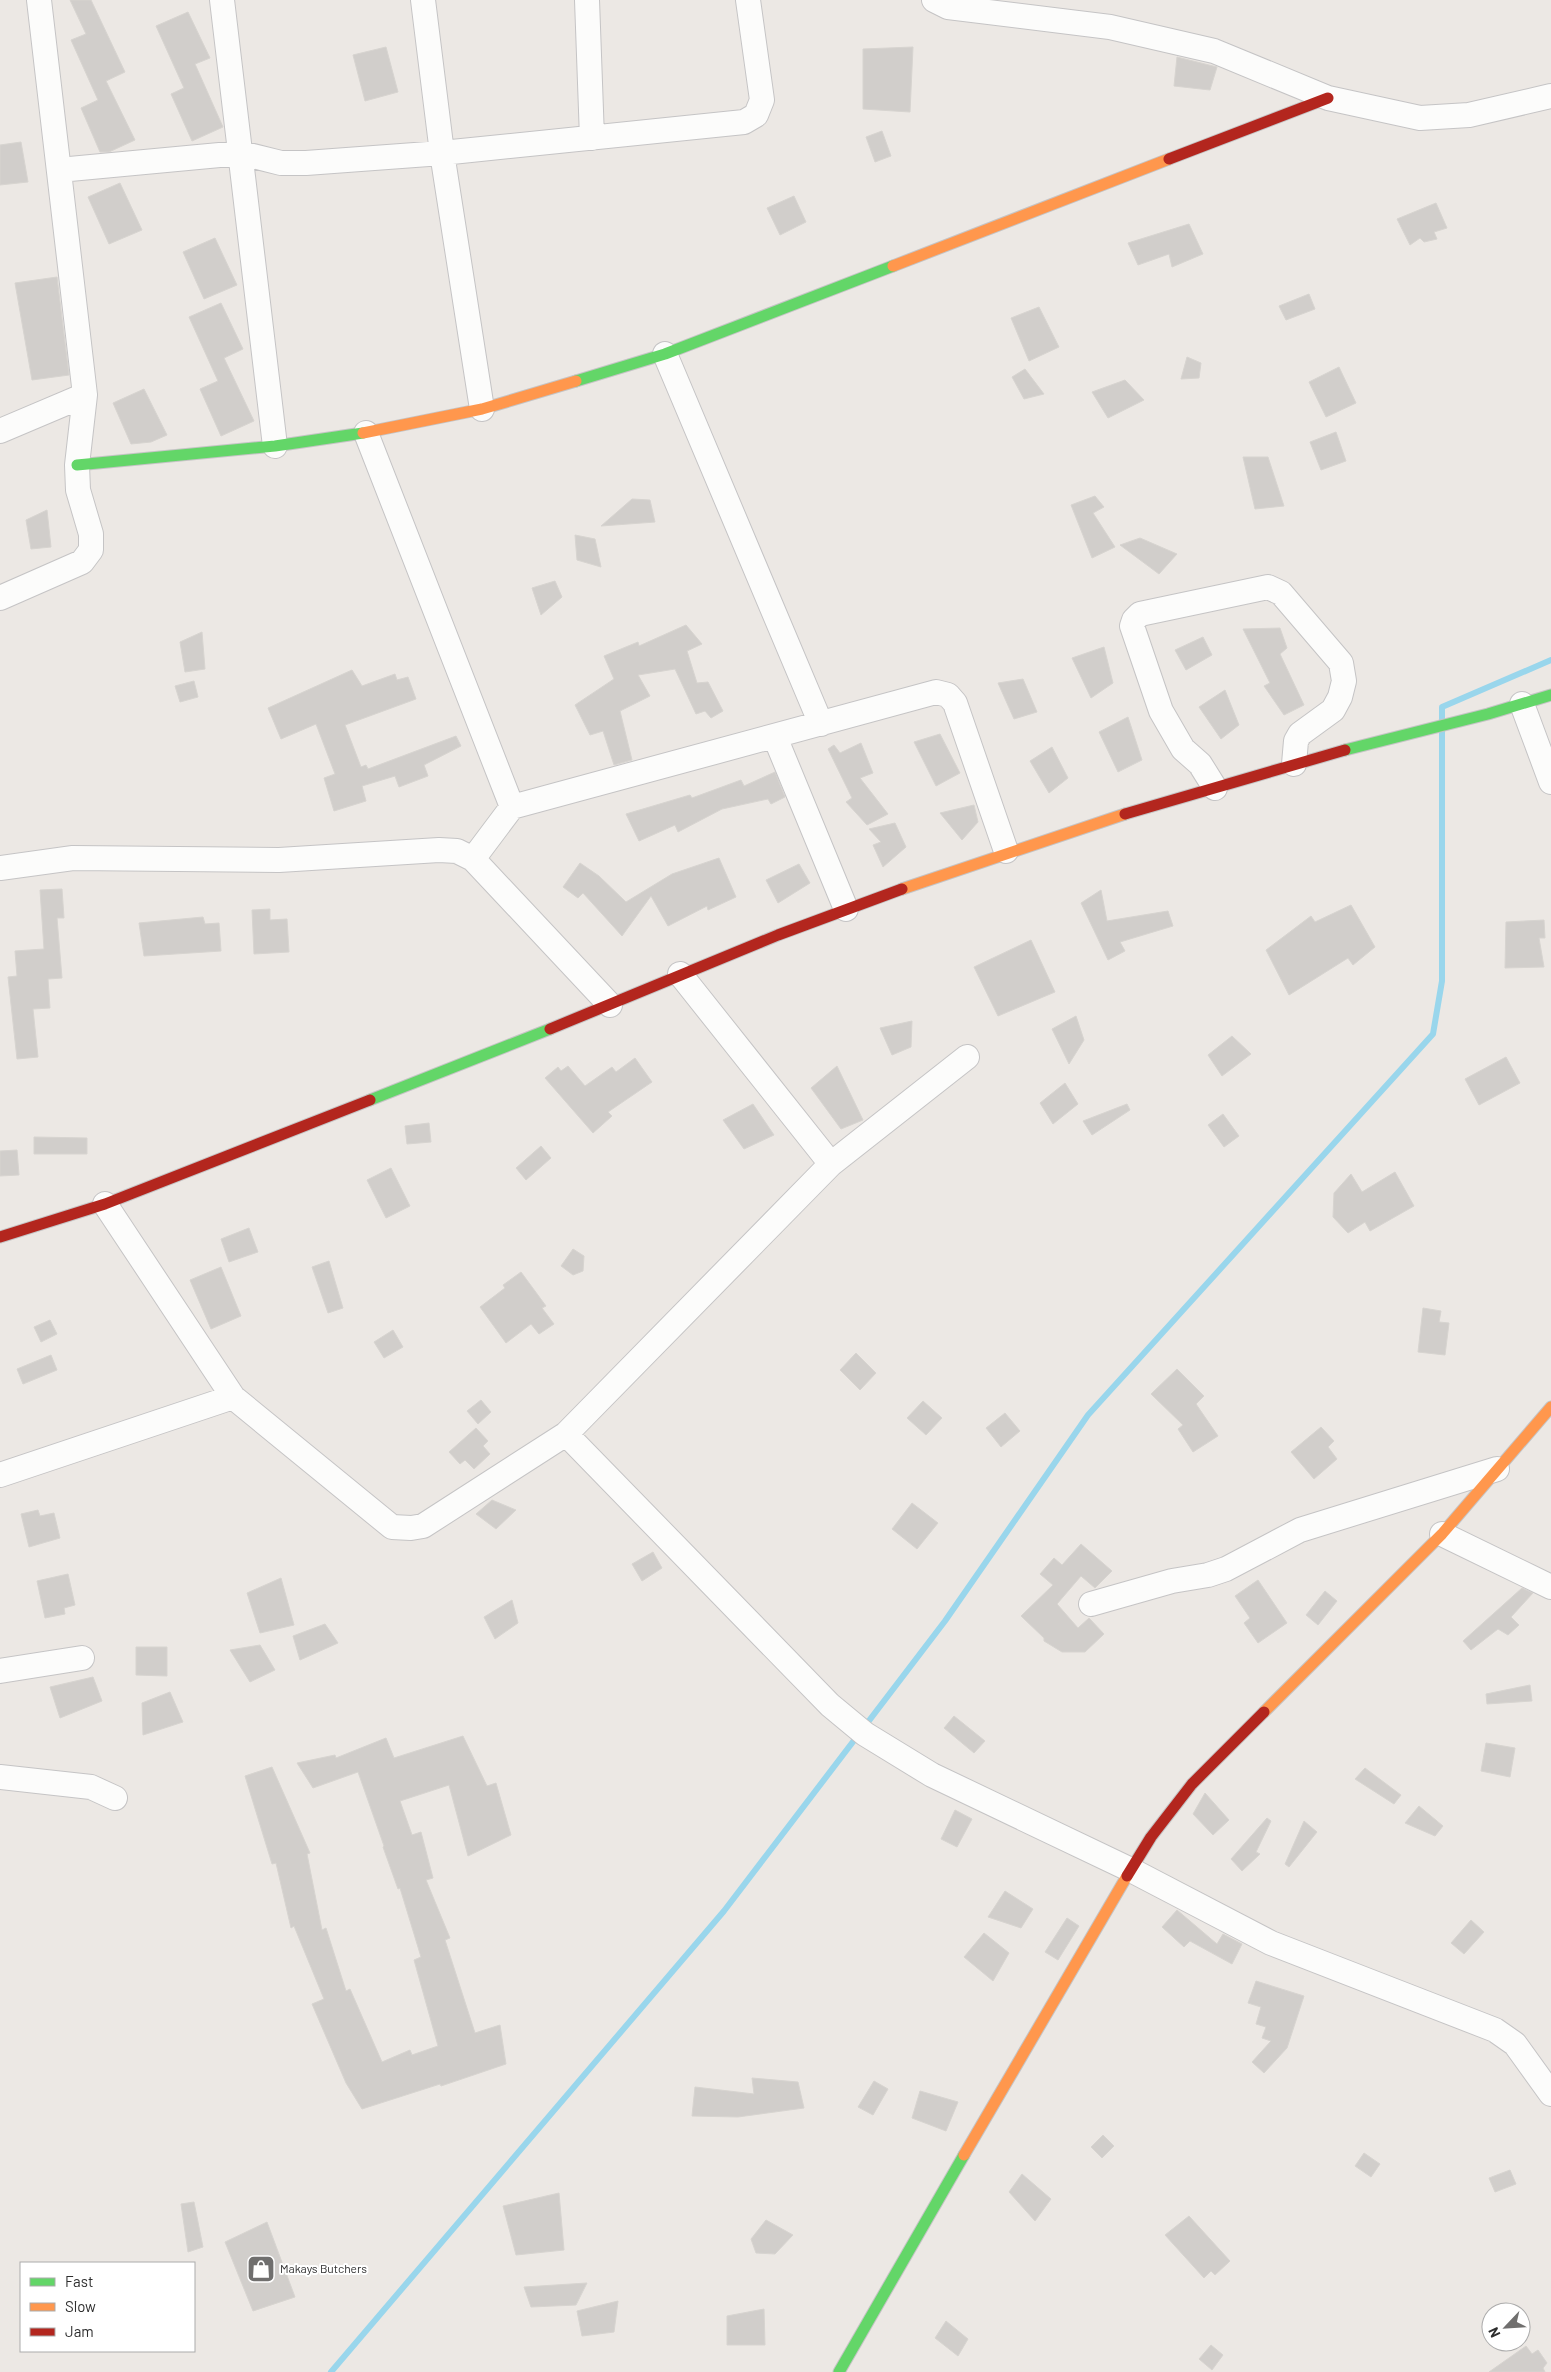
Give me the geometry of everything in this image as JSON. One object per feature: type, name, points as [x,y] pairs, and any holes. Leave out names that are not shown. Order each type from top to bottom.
[{"type":"street","points":[[0,598],[82,562],[91,550],[91,534],[78,490],[76,465],[85,395],[39,0]]},
{"type":"street","points":[[222,0],[274,446]]},
{"type":"street","points":[[424,0],[442,153],[482,409]]},
{"type":"street","points":[[587,0],[592,138]]},
{"type":"street","points":[[59,170],[241,153],[281,163],[306,164],[442,153],[744,122],[756,115],[762,100],[748,0]]},
{"type":"street","points":[[934,0],[948,8],[1110,26],[1214,51],[1328,98],[1420,118],[1469,115],[1551,96]]},
{"type":"street","points":[[76,465],[274,446],[366,433],[482,409],[665,354],[1328,98]]},
{"type":"street","points":[[665,354],[821,724]]},
{"type":"street","points":[[0,431],[85,395]]},
{"type":"street","points":[[366,433],[512,807]]},
{"type":"street","points":[[1215,788],[1200,764],[1183,749],[1161,711],[1132,626],[1134,620],[1140,614],[1268,587],[1281,593],[1341,663],[1344,681],[1340,697],[1333,710],[1300,734],[1296,741],[1294,764]]},
{"type":"street","points":[[473,859],[512,807],[936,692],[948,695],[955,703],[1006,851]]},
{"type":"street","points":[[0,1237],[105,1204],[610,1005],[680,974],[846,909],[1006,851],[1294,764],[1551,695]]},
{"type":"street","points":[[1522,704],[1551,782]]},
{"type":"street","points":[[775,737],[846,909]]},
{"type":"street","points":[[0,868],[73,858],[280,860],[439,850],[457,851],[473,859],[610,1005]]},
{"type":"street","points":[[680,974],[830,1164]]},
{"type":"street","points":[[105,1204],[233,1397],[392,1527],[411,1528],[423,1526],[566,1434],[830,1164],[967,1057]]},
{"type":"street","points":[[0,1475],[233,1397]]},
{"type":"street","points":[[839,2372],[1067,1976],[1151,1837],[1192,1784],[1442,1534],[1551,1407]]},
{"type":"street","points":[[566,1434],[830,1705],[865,1734],[932,1775],[1131,1870],[1270,1943],[1496,2030],[1514,2044],[1551,2094]]},
{"type":"street","points":[[1091,1604],[1172,1581],[1208,1575],[1226,1569],[1300,1530],[1497,1469]]},
{"type":"street","points":[[1442,1534],[1551,1587]]},
{"type":"street","points":[[0,1671],[82,1658]]},
{"type":"street","points":[[0,1777],[90,1787],[115,1798]]},
{"type":"building","points":[[70,0],[91,0],[125,72],[106,81],[135,140],[109,152],[100,152],[81,108],[98,100],[71,40],[86,34]]},
{"type":"building","points":[[188,12],[210,58],[195,64],[223,127],[192,141],[171,94],[184,88],[156,26]]},
{"type":"building","points":[[386,47],[398,92],[365,101],[353,55]]},
{"type":"building","points":[[913,47],[910,112],[863,109],[863,49]]},
{"type":"building","points":[[1177,57],[1217,67],[1210,90],[1174,86]]},
{"type":"building","points":[[882,131],[891,156],[875,162],[866,137]]},
{"type":"building","points":[[21,142],[28,182],[0,185],[0,145]]},
{"type":"building","points":[[120,183],[142,230],[109,244],[88,197]]},
{"type":"building","points":[[794,196],[806,222],[780,235],[767,208]]},
{"type":"building","points":[[1436,203],[1447,228],[1434,232],[1437,239],[1424,242],[1420,238],[1410,245],[1397,219]]},
{"type":"building","points":[[1189,224],[1203,254],[1172,267],[1169,254],[1138,265],[1128,243]]},
{"type":"building","points":[[215,238],[237,285],[204,299],[183,252]]},
{"type":"building","points":[[57,277],[69,375],[32,380],[15,283]]},
{"type":"building","points":[[1309,294],[1315,309],[1286,320],[1279,306]]},
{"type":"building","points":[[221,303],[243,349],[224,358],[254,421],[221,436],[200,389],[218,381],[189,317]]},
{"type":"building","points":[[1039,307],[1059,347],[1029,361],[1011,318]]},
{"type":"building","points":[[1187,357],[1201,363],[1199,378],[1181,379]]},
{"type":"building","points":[[1339,367],[1356,403],[1326,417],[1309,382]]},
{"type":"building","points":[[1025,369],[1044,394],[1024,399],[1012,377]]},
{"type":"building","points":[[1125,380],[1144,400],[1108,418],[1092,392]]},
{"type":"building","points":[[144,389],[167,435],[151,442],[131,444],[113,403]]},
{"type":"building","points":[[1336,432],[1346,461],[1321,470],[1310,442]]},
{"type":"building","points":[[1243,457],[1268,457],[1284,506],[1255,509]]},
{"type":"building","points":[[1095,496],[1104,507],[1093,513],[1115,547],[1092,558],[1071,505]]},
{"type":"building","points":[[632,499],[650,500],[655,522],[601,526]]},
{"type":"building","points":[[47,510],[51,547],[31,549],[26,520]]},
{"type":"building","points":[[575,535],[595,539],[601,567],[577,560]]},
{"type":"building","points":[[1140,538],[1177,554],[1159,574],[1120,545]]},
{"type":"building","points":[[555,581],[562,597],[541,615],[532,588]]},
{"type":"building","points":[[686,625],[702,644],[687,651],[697,683],[708,682],[723,711],[711,718],[705,711],[696,714],[675,669],[638,675],[650,696],[620,711],[632,760],[614,765],[603,731],[590,735],[575,705],[614,679],[604,656],[638,642],[639,646]]},
{"type":"building","points":[[1280,628],[1287,648],[1280,654],[1304,705],[1284,715],[1264,686],[1270,683],[1243,629]]},
{"type":"building","points":[[202,632],[205,669],[185,672],[180,642]]},
{"type":"building","points":[[1203,637],[1212,655],[1186,670],[1175,650]]},
{"type":"building","points":[[1104,647],[1113,683],[1091,698],[1072,658]]},
{"type":"building","points":[[352,670],[362,686],[395,674],[397,680],[408,677],[416,699],[345,725],[361,767],[366,765],[368,769],[456,736],[461,746],[424,765],[428,776],[399,787],[395,776],[362,786],[366,801],[334,811],[324,778],[335,774],[316,724],[281,739],[268,708]]},
{"type":"building","points":[[1023,679],[1037,712],[1014,719],[998,683]]},
{"type":"building","points":[[194,681],[198,697],[180,702],[175,686]]},
{"type":"building","points":[[1225,690],[1239,725],[1221,739],[1199,707]]},
{"type":"building","points":[[1128,717],[1142,760],[1118,772],[1099,732]]},
{"type":"building","points":[[940,734],[960,773],[936,786],[914,742]]},
{"type":"building","points":[[861,743],[873,773],[860,778],[888,814],[867,825],[846,802],[852,798],[828,749],[834,745],[840,753]]},
{"type":"building","points":[[1052,747],[1068,778],[1049,793],[1030,761]]},
{"type":"building","points":[[775,772],[785,797],[771,804],[768,799],[722,809],[678,832],[675,825],[639,841],[626,814],[690,795],[692,798],[741,780],[744,786]]},
{"type":"building","points":[[974,805],[978,822],[962,840],[940,813]]},
{"type":"building","points":[[895,823],[906,847],[883,867],[873,845],[881,842],[869,829]]},
{"type":"building","points":[[719,858],[736,897],[708,910],[707,906],[668,926],[651,896],[622,936],[583,893],[578,898],[563,887],[580,863],[599,876],[626,902],[672,874]]},
{"type":"building","points":[[799,864],[810,883],[778,903],[766,880]]},
{"type":"building","points":[[62,889],[64,918],[57,918],[62,978],[48,979],[50,1008],[33,1009],[38,1057],[17,1059],[8,977],[17,976],[15,951],[44,949],[40,890]]},
{"type":"building","points":[[1101,890],[1107,921],[1168,911],[1173,926],[1120,942],[1125,951],[1108,960],[1081,903]]},
{"type":"building","points":[[1351,905],[1375,947],[1353,965],[1348,958],[1289,995],[1266,950],[1311,916],[1315,922]]},
{"type":"building","points":[[270,909],[270,920],[287,919],[289,952],[254,954],[252,910]]},
{"type":"building","points":[[203,917],[205,924],[219,923],[221,951],[144,956],[139,923]]},
{"type":"building","points":[[1544,920],[1545,938],[1539,938],[1544,967],[1505,968],[1506,922]]},
{"type":"building","points":[[1031,940],[1055,992],[998,1016],[974,967]]},
{"type":"building","points":[[1076,1016],[1084,1040],[1069,1064],[1052,1029]]},
{"type":"building","points":[[912,1021],[911,1047],[892,1055],[880,1028]]},
{"type":"building","points":[[1232,1036],[1251,1054],[1222,1076],[1208,1055]]},
{"type":"building","points":[[1506,1057],[1520,1083],[1479,1105],[1465,1079]]},
{"type":"building","points":[[635,1058],[652,1082],[608,1112],[612,1116],[593,1133],[545,1078],[558,1067],[561,1071],[568,1066],[585,1086],[612,1067],[616,1072]]},
{"type":"building","points":[[837,1066],[863,1120],[841,1129],[811,1088]]},
{"type":"building","points":[[1065,1083],[1078,1104],[1053,1124],[1040,1103]]},
{"type":"building","points":[[753,1104],[774,1135],[744,1149],[723,1120]]},
{"type":"building","points":[[1127,1104],[1130,1110],[1092,1135],[1083,1121]]},
{"type":"building","points":[[1223,1114],[1239,1136],[1224,1147],[1208,1125]]},
{"type":"building","points":[[429,1123],[431,1142],[407,1144],[405,1126]]},
{"type":"building","points":[[34,1137],[87,1138],[87,1154],[34,1154]]},
{"type":"building","points":[[541,1146],[551,1158],[526,1180],[516,1168]]},
{"type":"building","points":[[17,1150],[19,1175],[0,1176],[0,1151]]},
{"type":"building","points":[[391,1168],[410,1206],[386,1218],[367,1180]]},
{"type":"building","points":[[1395,1172],[1414,1206],[1370,1231],[1365,1222],[1348,1233],[1333,1217],[1334,1193],[1351,1174],[1362,1192]]},
{"type":"building","points":[[249,1228],[258,1252],[229,1262],[221,1239]]},
{"type":"building","points":[[573,1249],[584,1256],[583,1271],[573,1275],[561,1266]]},
{"type":"building","points":[[329,1261],[343,1308],[328,1313],[312,1267]]},
{"type":"building","points":[[221,1267],[241,1316],[211,1329],[190,1280]]},
{"type":"building","points":[[521,1272],[546,1306],[542,1308],[554,1324],[539,1334],[531,1324],[506,1343],[480,1307],[505,1288],[503,1285]]},
{"type":"building","points":[[1423,1308],[1441,1311],[1439,1322],[1449,1323],[1445,1355],[1418,1352]]},
{"type":"building","points":[[50,1320],[57,1334],[41,1342],[34,1327]]},
{"type":"building","points":[[393,1330],[403,1347],[384,1358],[374,1342]]},
{"type":"building","points":[[856,1353],[876,1373],[860,1390],[840,1370]]},
{"type":"building","points":[[51,1355],[57,1370],[23,1384],[17,1369]]},
{"type":"building","points":[[1177,1369],[1204,1396],[1196,1404],[1218,1436],[1193,1452],[1178,1429],[1183,1425],[1151,1394]]},
{"type":"building","points":[[481,1400],[491,1412],[478,1424],[467,1411]]},
{"type":"building","points":[[923,1401],[942,1418],[926,1435],[907,1418]]},
{"type":"building","points":[[1005,1413],[1020,1431],[1001,1447],[986,1428]]},
{"type":"building","points":[[1321,1427],[1334,1441],[1328,1447],[1337,1459],[1314,1479],[1291,1452]]},
{"type":"building","points":[[476,1428],[488,1441],[483,1446],[490,1454],[474,1469],[465,1460],[460,1464],[449,1452]]},
{"type":"building","points":[[492,1500],[516,1510],[496,1529],[476,1514]]},
{"type":"building","points":[[912,1503],[938,1523],[917,1549],[892,1529]]},
{"type":"building","points":[[38,1510],[40,1516],[54,1513],[60,1538],[29,1547],[21,1514]]},
{"type":"building","points":[[1081,1544],[1112,1571],[1095,1588],[1081,1576],[1057,1604],[1078,1628],[1089,1618],[1104,1634],[1085,1652],[1062,1652],[1044,1641],[1044,1638],[1021,1616],[1053,1585],[1040,1574],[1054,1558],[1062,1565]]},
{"type":"building","points":[[653,1552],[662,1568],[642,1581],[632,1564]]},
{"type":"building","points":[[68,1574],[75,1605],[64,1608],[65,1614],[45,1618],[37,1581]]},
{"type":"building","points":[[281,1578],[294,1625],[260,1633],[247,1593]]},
{"type":"building","points":[[1258,1580],[1287,1623],[1258,1643],[1244,1623],[1250,1618],[1235,1596]]},
{"type":"building","points":[[1522,1588],[1533,1593],[1511,1617],[1519,1625],[1508,1635],[1498,1629],[1471,1650],[1463,1641]]},
{"type":"building","points":[[1325,1591],[1337,1601],[1318,1625],[1306,1615]]},
{"type":"building","points":[[512,1600],[518,1623],[495,1639],[484,1617]]},
{"type":"building","points":[[325,1624],[338,1643],[300,1660],[293,1636]]},
{"type":"building","points":[[260,1645],[275,1670],[250,1682],[230,1650]]},
{"type":"building","points":[[136,1647],[167,1647],[167,1676],[136,1675]]},
{"type":"building","points":[[93,1677],[102,1701],[60,1718],[50,1687]]},
{"type":"building","points":[[1530,1685],[1532,1701],[1487,1704],[1486,1694]]},
{"type":"building","points":[[170,1692],[183,1722],[143,1735],[142,1703]]},
{"type":"building","points":[[954,1716],[985,1741],[974,1753],[944,1728]]},
{"type":"building","points":[[463,1736],[487,1786],[496,1783],[511,1835],[468,1856],[449,1785],[400,1801],[412,1835],[421,1832],[433,1878],[426,1880],[450,1938],[445,1940],[475,2033],[500,2025],[506,2064],[441,2086],[440,2084],[362,2109],[346,2083],[312,2004],[324,1999],[294,1926],[291,1928],[276,1863],[272,1864],[245,1776],[272,1767],[310,1853],[307,1854],[322,1930],[326,1928],[346,1991],[350,1989],[382,2062],[410,2050],[412,2055],[438,2046],[414,1960],[421,1957],[400,1888],[398,1889],[358,1772],[313,1788],[297,1763],[335,1755],[336,1758],[386,1738],[394,1758]]},
{"type":"building","points":[[1486,1743],[1515,1748],[1510,1777],[1481,1771]]},
{"type":"building","points":[[1365,1768],[1401,1795],[1394,1804],[1355,1779]]},
{"type":"building","points":[[1205,1793],[1229,1820],[1213,1835],[1193,1814]]},
{"type":"building","points":[[1419,1806],[1443,1826],[1435,1836],[1405,1823]]},
{"type":"building","points":[[955,1810],[972,1819],[957,1847],[941,1839]]},
{"type":"building","points":[[1267,1818],[1271,1821],[1256,1852],[1260,1854],[1242,1871],[1231,1859]]},
{"type":"building","points":[[1304,1821],[1317,1832],[1289,1867],[1285,1864]]},
{"type":"building","points":[[1005,1891],[1033,1909],[1021,1928],[988,1917]]},
{"type":"building","points":[[1177,1910],[1217,1944],[1223,1934],[1242,1944],[1232,1964],[1190,1941],[1184,1947],[1162,1927]]},
{"type":"building","points":[[1067,1918],[1079,1926],[1058,1960],[1045,1952]]},
{"type":"building","points":[[1471,1920],[1484,1932],[1464,1954],[1451,1943]]},
{"type":"building","points":[[984,1933],[1009,1953],[993,1981],[964,1957]]},
{"type":"building","points":[[1256,1981],[1304,1996],[1287,2048],[1264,2073],[1252,2062],[1271,2041],[1262,2038],[1266,2027],[1256,2024],[1261,2007],[1248,2003]]},
{"type":"building","points":[[752,2078],[798,2082],[804,2108],[738,2117],[692,2116],[695,2087],[754,2094]]},
{"type":"building","points":[[874,2081],[888,2089],[873,2115],[858,2107]]},
{"type":"building","points":[[920,2091],[958,2102],[946,2131],[912,2118]]},
{"type":"building","points":[[1103,2135],[1114,2146],[1102,2158],[1091,2147]]},
{"type":"building","points":[[1364,2153],[1380,2164],[1371,2177],[1355,2166]]},
{"type":"building","points":[[1510,2170],[1516,2184],[1495,2192],[1489,2178]]},
{"type":"building","points":[[1022,2174],[1051,2199],[1035,2221],[1009,2192]]},
{"type":"building","points":[[559,2193],[564,2250],[516,2255],[503,2206]]},
{"type":"building","points":[[194,2202],[203,2247],[188,2252],[181,2204]]},
{"type":"building","points":[[1189,2216],[1230,2261],[1215,2275],[1211,2271],[1204,2278],[1165,2235]]},
{"type":"building","points":[[766,2220],[793,2235],[775,2254],[756,2253],[751,2239]]},
{"type":"building","name":"Makays Butchers","points":[[267,2222],[295,2297],[253,2311],[225,2242]]},
{"type":"building","points":[[587,2283],[576,2305],[531,2307],[524,2287]]},
{"type":"building","points":[[618,2301],[614,2332],[582,2336],[577,2311]]},
{"type":"building","points":[[764,2309],[765,2345],[727,2345],[727,2316]]},
{"type":"building","points":[[946,2321],[968,2339],[958,2356],[935,2338]]},
{"type":"building","points":[[1211,2345],[1223,2355],[1212,2370],[1199,2359]]},
{"type":"building","points":[[1538,2350],[1547,2363],[1543,2368],[1545,2372],[1489,2372],[1517,2352],[1530,2352],[1532,2354]]},
{"type":"waterway","points":[[1442,719],[1442,707],[1551,660]]},
{"type":"waterway","points":[[331,2372],[724,1911],[945,1621],[1088,1415],[1433,1034],[1442,981],[1442,731]]},
{"type":"traffic: fast","points":[[576,381],[665,354],[893,266]]},
{"type":"traffic: fast","points":[[77,465],[275,446],[363,433]]},
{"type":"traffic: fast","points":[[1345,750],[1488,714],[1551,695]]},
{"type":"traffic: fast","points":[[370,1100],[550,1029]]},
{"type":"traffic: fast","points":[[839,2372],[964,2155]]},
{"type":"traffic: slow","points":[[893,266],[1169,159]]},
{"type":"traffic: slow","points":[[363,433],[482,409],[576,381]]},
{"type":"traffic: slow","points":[[902,889],[1125,814]]},
{"type":"traffic: slow","points":[[1264,1712],[1442,1534],[1551,1407]]},
{"type":"traffic: slow","points":[[964,2155],[1127,1876]]},
{"type":"traffic: jam","points":[[1169,159],[1328,98]]},
{"type":"traffic: jam","points":[[1125,814],[1345,750]]},
{"type":"traffic: jam","points":[[550,1029],[778,935],[902,889]]},
{"type":"traffic: jam","points":[[0,1237],[105,1204],[370,1100]]},
{"type":"traffic: jam","points":[[1127,1876],[1151,1837],[1192,1784],[1264,1712]]},
{"type":"place","name":"Makays Butchers","points":[[261,2269]]}]
